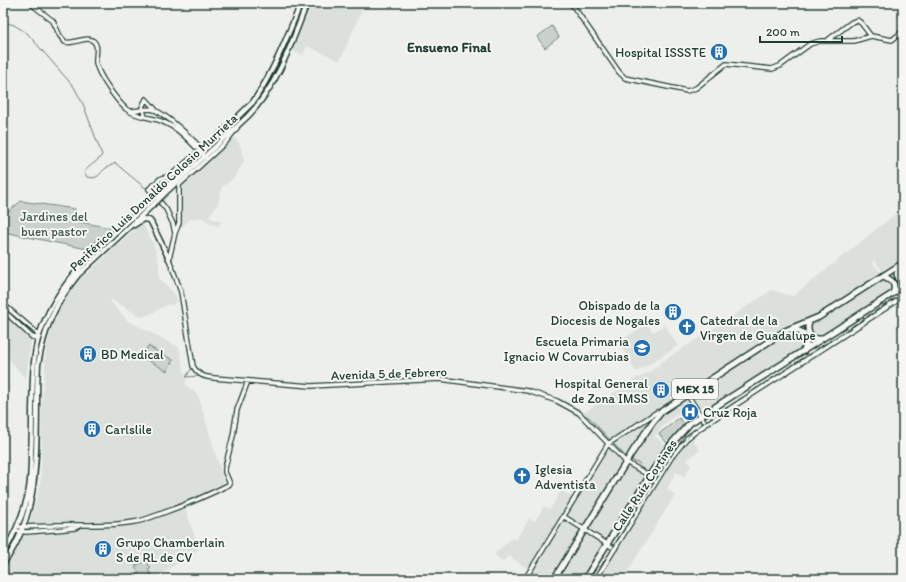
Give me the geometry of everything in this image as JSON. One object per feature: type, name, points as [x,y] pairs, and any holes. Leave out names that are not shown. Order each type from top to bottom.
[{"type":"highway","name":"MEX 15","points":[[554,579],[626,462],[652,422],[664,408],[790,329],[809,322],[822,315],[902,264]]},
{"type":"highway","points":[[902,264],[897,274],[899,279],[903,282]]},
{"type":"highway","points":[[883,276],[890,279],[894,284],[892,294]]},
{"type":"highway","name":"MEX 15","points":[[585,579],[661,458],[680,433],[690,423],[903,287]]},
{"type":"highway","points":[[804,351],[808,336],[809,322]]},
{"type":"highway","points":[[790,329],[800,331],[815,339],[822,339]]},
{"type":"main road","name":"Periférico Luis Donaldo Colosio Murrieta","points":[[204,154],[247,109],[263,87],[273,68],[301,3]]},
{"type":"main road","name":"Periférico Luis Donaldo Colosio Murrieta","points":[[3,552],[16,529],[27,499],[30,485],[32,389],[39,337],[53,305],[74,272],[163,193],[175,179],[239,124],[255,108],[274,81],[307,3]]},
{"type":"main road","name":"Periférico Luis Donaldo Colosio Murrieta","points":[[3,564],[10,555],[22,530],[34,486],[38,365],[45,333],[56,308],[72,282],[156,199]]},
{"type":"main road","points":[[117,237],[142,219],[149,220],[152,223],[169,259]]},
{"type":"main road","points":[[41,346],[39,337],[45,333]]},
{"type":"main road","points":[[3,546],[10,542]]},
{"type":"street","points":[[30,3],[36,10],[53,21],[60,36],[65,42],[73,43],[85,39],[90,39],[94,42],[97,51],[96,64],[100,73],[117,98],[128,110],[135,115],[158,120],[176,128],[204,154]]},
{"type":"street","points":[[571,3],[619,72],[625,78],[687,91],[696,88],[726,64],[760,68],[776,68],[810,44],[827,40],[854,41],[871,36],[892,40],[903,31]]},
{"type":"street","points":[[827,40],[857,20],[871,36]]},
{"type":"street","points":[[145,117],[142,110],[146,99],[156,111]]},
{"type":"street","points":[[128,110],[151,109],[156,111],[180,128],[204,154]]},
{"type":"street","points":[[158,120],[161,114]]},
{"type":"street","points":[[175,234],[173,224],[166,209],[149,189],[160,179],[175,179],[204,154]]},
{"type":"street","points":[[169,259],[179,223],[179,185],[204,154]]},
{"type":"street","name":"Avenida 5 de Febrero","points":[[169,259],[181,292],[193,366],[201,375],[208,378],[311,386],[440,379],[523,390],[546,396],[579,413],[626,462],[650,476]]},
{"type":"street","name":"Calle Ruíz Cortines","points":[[596,579],[675,453],[687,438],[706,424],[903,297]]},
{"type":"street","points":[[4,306],[39,337]]},
{"type":"street","points":[[3,310],[32,337],[39,337]]},
{"type":"street","points":[[16,529],[54,528],[76,524],[79,526],[138,521],[205,497],[230,484],[225,472],[237,410],[248,381]]},
{"type":"street","points":[[686,394],[706,424]]},
{"type":"street","points":[[525,579],[608,444],[657,412]]},
{"type":"street","points":[[563,516],[615,549]]},
{"type":"street","points":[[3,552],[10,555]]},
{"type":"shaded area","points":[[310,3],[365,3],[340,61],[307,46],[303,55],[290,50]]},
{"type":"shaded area","points":[[233,138],[236,139],[240,145],[244,161],[234,178],[222,187],[218,204],[208,217],[221,222],[218,227],[200,217],[189,220],[181,228],[182,216],[180,186]]},
{"type":"shaded area","points":[[903,208],[903,259],[883,272],[874,260],[872,262],[885,278],[890,279],[892,290],[704,410],[699,407],[695,401],[676,415],[663,426],[655,436],[665,445],[648,471],[625,459],[583,413],[638,377],[639,378],[657,367],[660,370],[657,365],[772,290],[793,296]]},
{"type":"shaded area","points":[[142,222],[155,248],[159,264],[158,277],[174,293],[178,301],[170,306],[169,304],[149,315],[141,317],[112,300],[110,301],[128,321],[179,347],[186,381],[185,384],[198,395],[225,485],[206,495],[165,510],[185,507],[199,549],[154,579],[3,579],[3,561],[25,535],[100,522],[64,521],[29,525],[40,486],[42,407],[46,351],[50,332],[62,304],[77,281],[91,270]]},
{"type":"shaded area","points":[[3,313],[31,340],[26,379],[3,352]]},
{"type":"shaded area","name":"Escuela Primaria Ignacio W Covarrubias","points":[[647,324],[653,332],[665,325],[678,346],[636,372],[618,342]]},
{"type":"shaded area","points":[[691,437],[700,450],[687,460],[691,464],[685,477],[676,472],[667,489],[675,495],[623,579],[598,579],[673,459]]},
{"type":"shaded area","points":[[608,448],[623,462],[647,476],[582,579],[528,579]]},
{"type":"shaded area","points":[[561,491],[572,497],[528,569],[509,556],[502,562],[494,554],[512,538],[516,540],[529,519],[535,521],[544,506],[550,509]]},
{"type":"green space","points":[[552,26],[559,37],[545,48],[537,37]]},
{"type":"green space","name":"Jardines del buen pastor","points":[[21,201],[75,209],[74,221],[111,228],[87,249],[3,232],[3,216]]},
{"type":"green space","points":[[148,346],[173,360],[167,371],[142,357]]},
{"type":"green space","points":[[679,418],[685,425],[667,443],[659,434]]},
{"type":"green space","points":[[146,561],[151,568],[148,570],[153,577],[139,579],[137,574],[139,573],[135,566]]},
{"type":"waterway","points":[[3,24],[7,23],[14,25],[27,33],[74,87],[83,104],[102,155],[86,170],[84,173],[87,177],[94,178],[115,163],[147,188]]},
{"type":"waterway","points":[[160,199],[164,204]]},
{"type":"waterway","points":[[191,366],[192,368],[186,377],[200,376]]},
{"type":"waterway","points":[[434,378],[447,378]]},
{"type":"waterway","points":[[233,381],[245,383]]},
{"type":"waterway","points":[[249,383],[271,384]]},
{"type":"waterway","points":[[492,384],[518,388]]},
{"type":"waterway","points":[[530,390],[536,392]]},
{"type":"waterway","points":[[582,414],[589,417],[610,440]]},
{"type":"waterway","points":[[612,442],[626,457]]},
{"type":"waterway","points":[[631,460],[640,464]]},
{"type":"railway","points":[[593,579],[677,447],[700,425],[903,293]]},
{"type":"place","name":"Hospital ISSSTE","points":[[719,52]]},
{"type":"place","name":"Obispado de la Diocesis de Nogales","points":[[673,312]]},
{"type":"place","name":"Catedral de la Virgen de Guadalupe","points":[[687,327]]},
{"type":"place","name":"Escuela Primaria Ignacio W Covarrubias","points":[[642,348]]},
{"type":"place","name":"BD Medical","points":[[88,354]]},
{"type":"place","name":"Hospital General de Zona IMSS","points":[[661,390]]},
{"type":"place","name":"Cruz Roja","points":[[690,412]]},
{"type":"place","name":"Carlslile","points":[[92,429]]},
{"type":"place","name":"Iglesia Adventista","points":[[522,476]]},
{"type":"place","name":"Grupo Chamberlain S de RL de CV","points":[[103,549]]},
{"type":"district","name":"Ensueno Final","points":[[449,47]]}]
